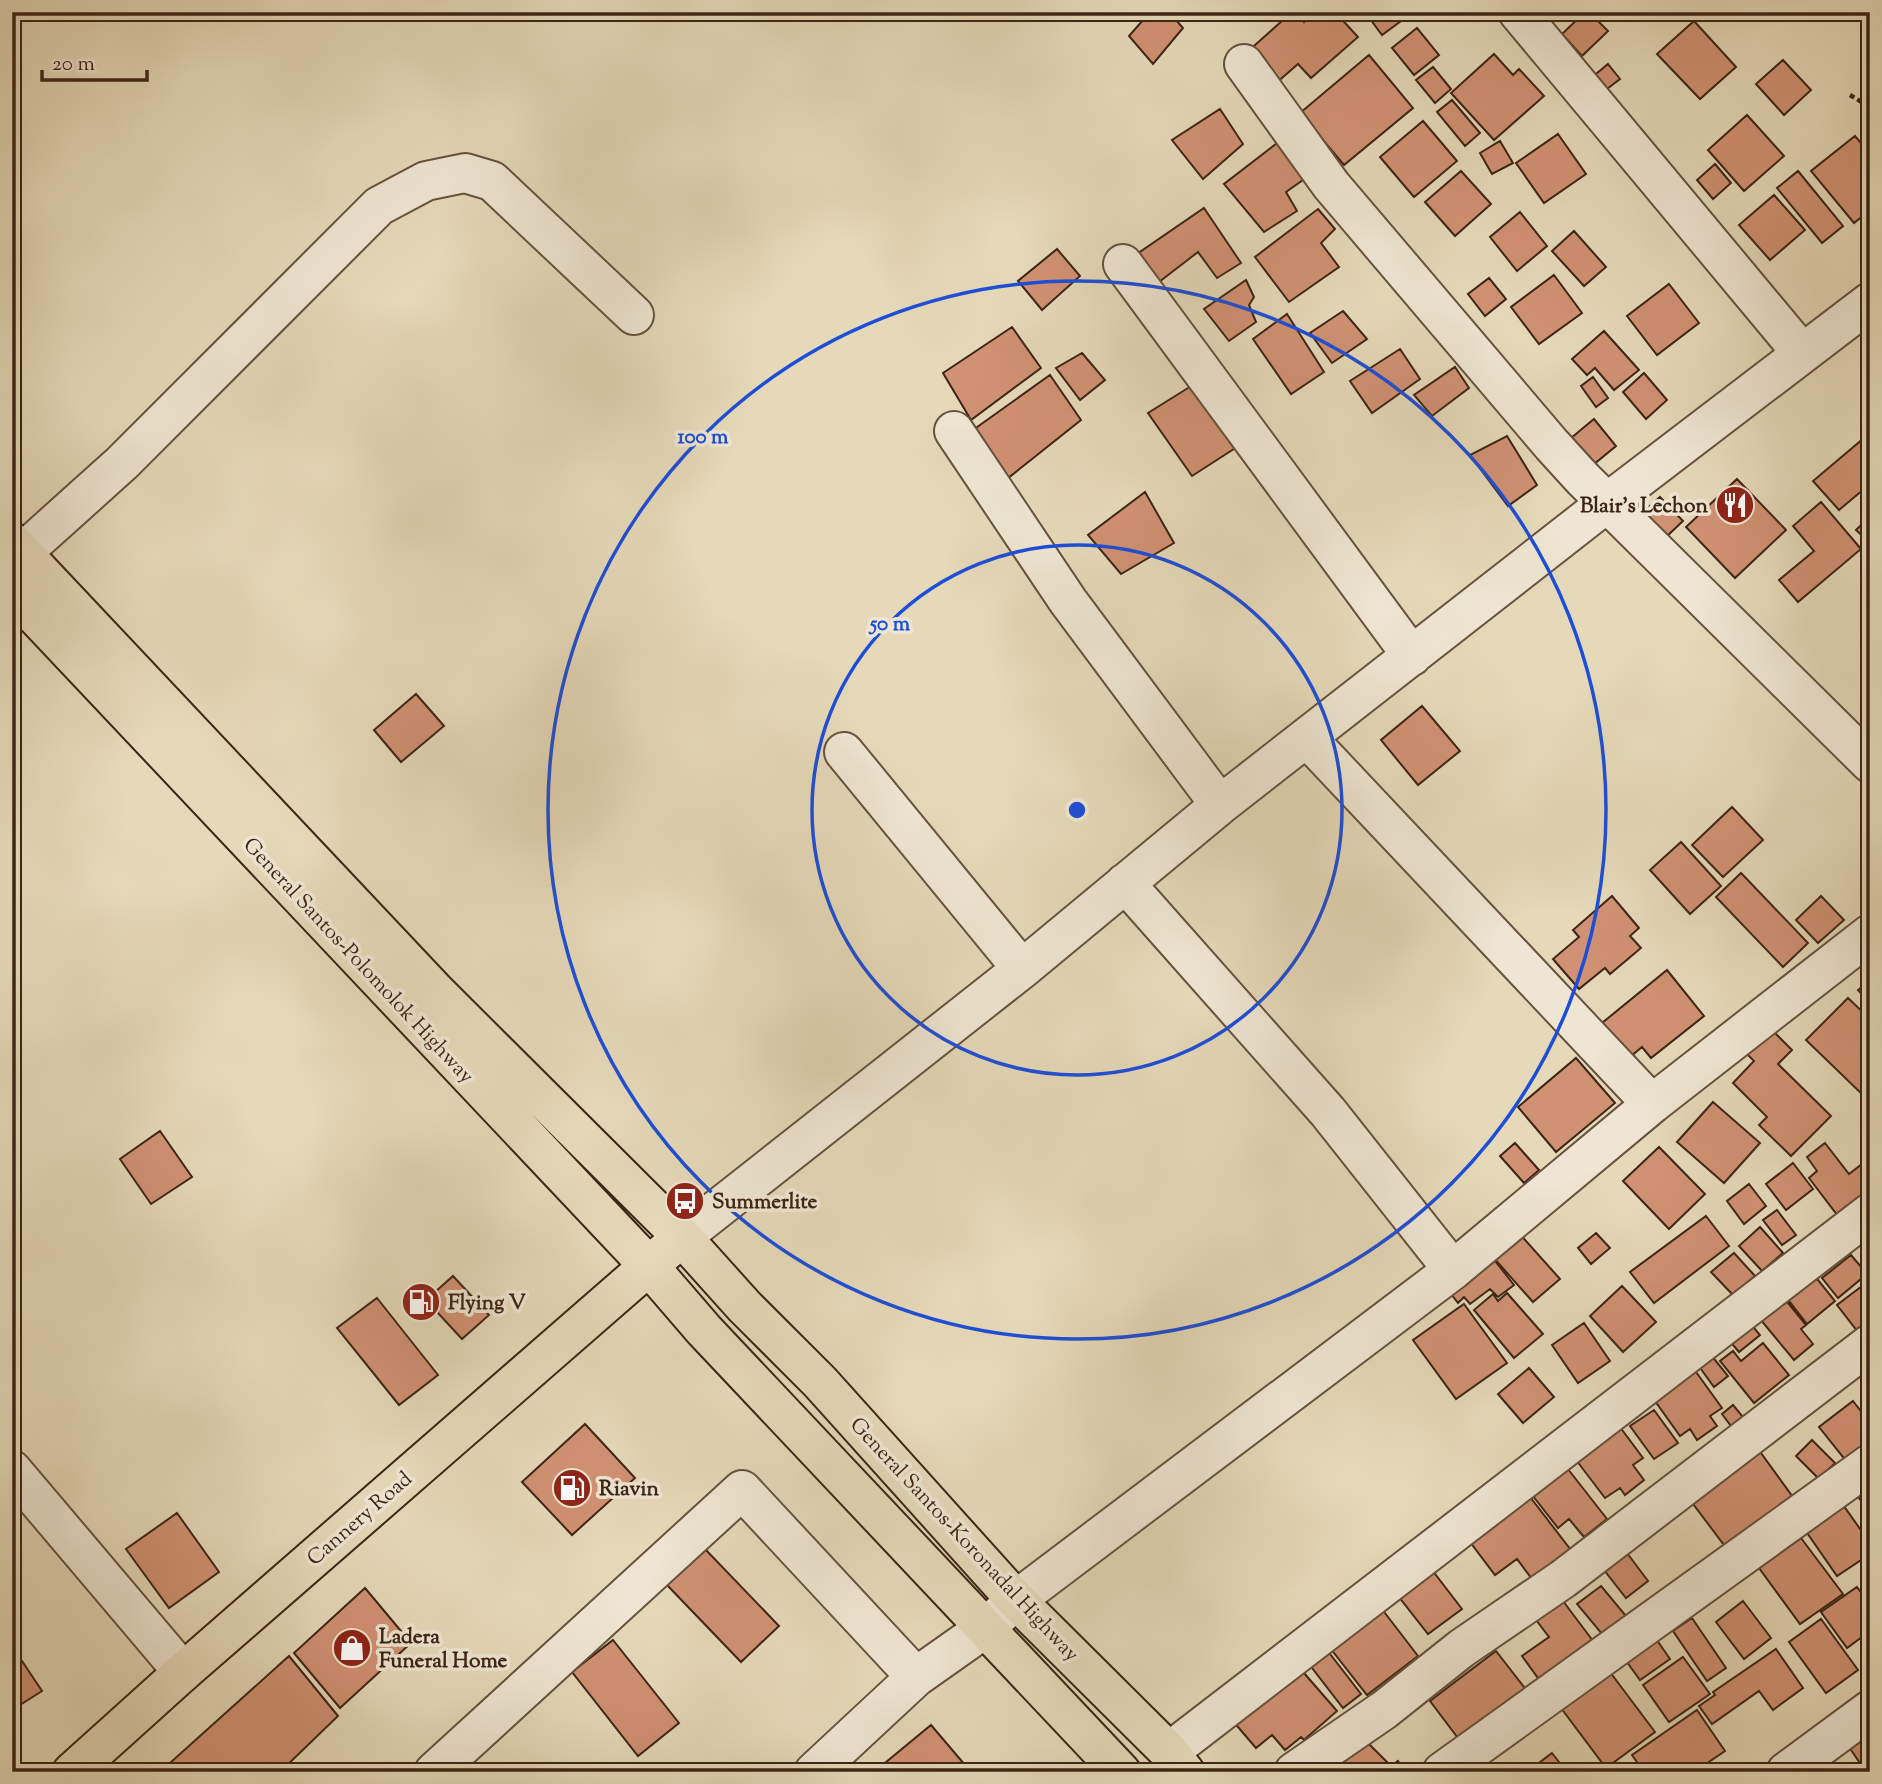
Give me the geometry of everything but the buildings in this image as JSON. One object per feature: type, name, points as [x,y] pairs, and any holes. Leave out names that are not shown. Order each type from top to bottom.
[{"type":"main road","name":"General Santos-Koronadal Highway","points":[[17,547],[436,992],[682,1237],[744,1306],[820,1382],[1016,1600],[1177,1762]]},
{"type":"main road","name":"General Santos-Polomolok Highway","points":[[12,591],[648,1265],[704,1330],[984,1629]]},
{"type":"main road","name":"Cannery Road","points":[[72,1772],[682,1237]]},
{"type":"main road","points":[[984,1629],[1121,1772]]},
{"type":"street","points":[[1518,12],[1802,352]]},
{"type":"street","points":[[1244,64],[1331,185],[1552,444],[1870,763]]},
{"type":"street","points":[[17,547],[122,463],[379,206],[426,181],[465,173],[492,181],[634,315]]},
{"type":"street","points":[[1123,264],[1412,656]]},
{"type":"street","points":[[682,1237],[1022,970],[1220,805],[1608,502],[1870,302]]},
{"type":"street","points":[[954,431],[1068,601],[1220,805]]},
{"type":"street","points":[[1307,738],[1652,1104]]},
{"type":"street","points":[[844,752],[1022,970]]},
{"type":"street","points":[[1125,883],[1328,1112],[1453,1270]]},
{"type":"street","points":[[814,1772],[916,1677],[984,1629],[1016,1600],[1453,1270],[1652,1104],[1870,934]]},
{"type":"street","points":[[1177,1762],[1870,1213]]},
{"type":"street","points":[[1294,1772],[1384,1710],[1462,1648],[1563,1579],[1870,1345]]},
{"type":"street","points":[[1442,1772],[1870,1464]]},
{"type":"street","points":[[12,1470],[183,1672]]},
{"type":"street","points":[[434,1772],[742,1490],[916,1677]]},
{"type":"street","points":[[1786,1772],[1870,1710]]},
{"type":"path","points":[[1850,95],[1870,107]]},
{"type":"place","name":"Blair's Lechon","points":[[1735,505]]},
{"type":"place","name":"Summerlite","points":[[685,1201]]},
{"type":"place","name":"Flying V","points":[[421,1302]]},
{"type":"place","name":"Riavin","points":[[572,1488]]},
{"type":"place","name":"Ladera Funeral Home","points":[[352,1648]]}]
